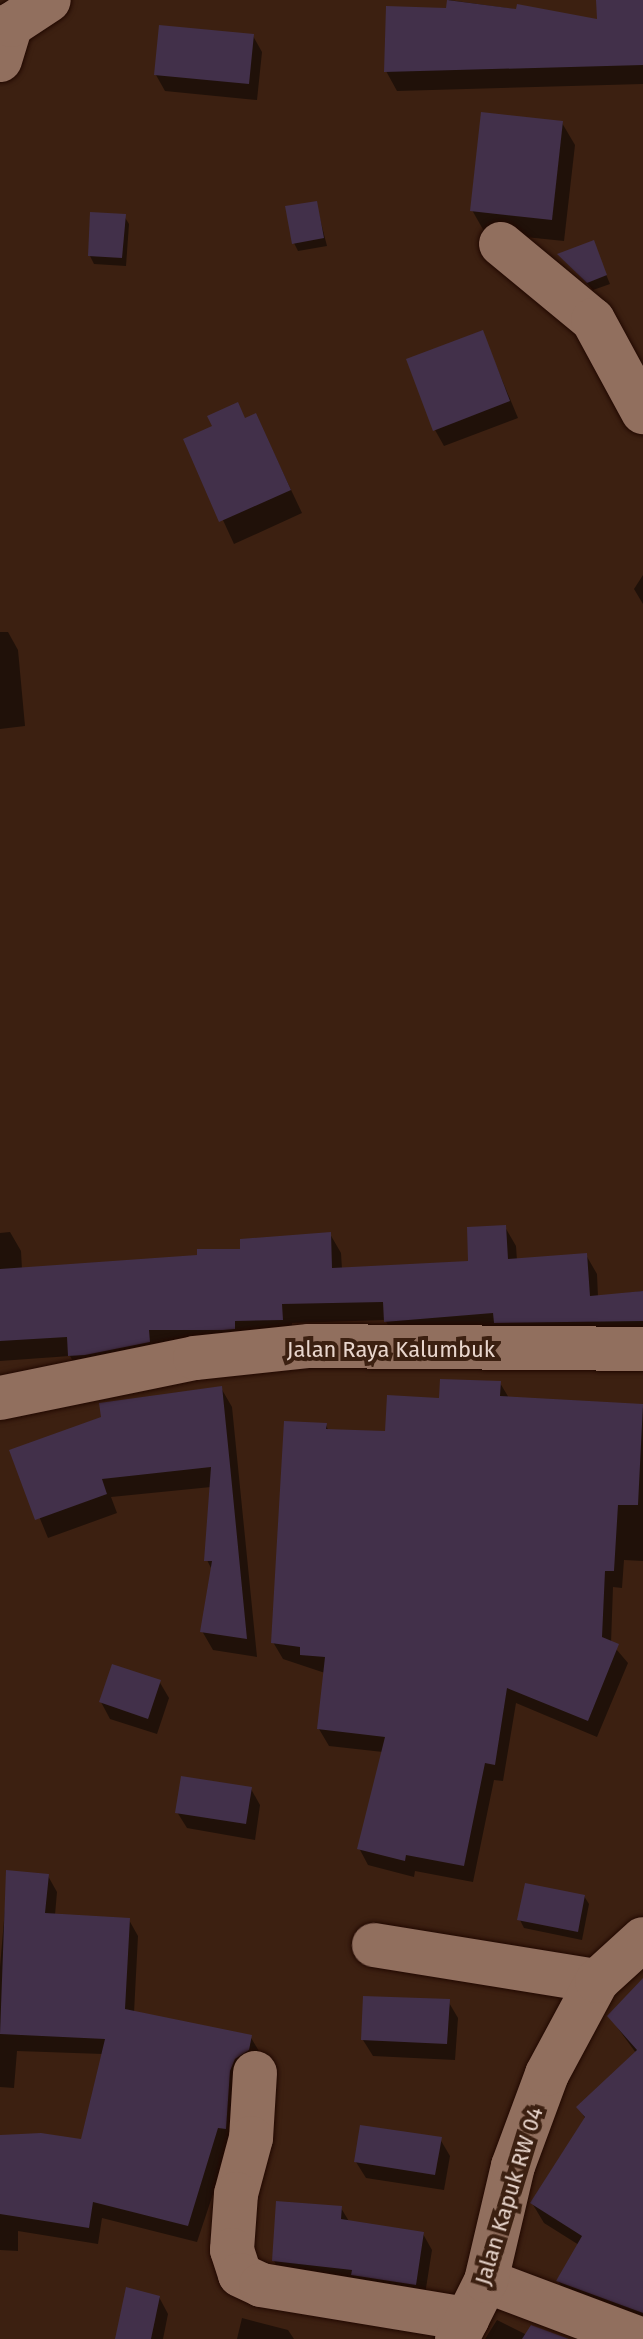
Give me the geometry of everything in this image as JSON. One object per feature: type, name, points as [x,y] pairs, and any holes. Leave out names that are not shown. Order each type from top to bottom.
[{"type":"street","points":[[0,60],[11,25],[49,0]]},
{"type":"street","points":[[501,244],[593,320],[643,412]]},
{"type":"street","name":"Jalan Raya Kalumbuk","points":[[0,1398],[195,1358],[309,1346],[643,1349]]},
{"type":"street","name":"Jalan Kapuk RW 04","points":[[470,2313],[513,2166],[547,2074],[597,1981],[643,1939]]},
{"type":"street","points":[[374,1945],[597,1981]]},
{"type":"street","points":[[255,2073],[232,2250],[240,2275],[261,2285],[640,2339]]},
{"type":"building","points":[[447,0],[516,9],[517,4],[597,19],[596,0],[643,0],[643,65],[384,72],[386,6],[446,8]]},
{"type":"building","points":[[159,25],[254,34],[249,84],[154,75]]},
{"type":"building","points":[[481,112],[563,121],[552,220],[470,211]]},
{"type":"building","points":[[317,201],[324,238],[292,244],[285,206]]},
{"type":"building","points":[[90,212],[126,214],[122,258],[88,256]]},
{"type":"building","points":[[594,240],[607,275],[587,283],[557,254]]},
{"type":"building","points":[[483,330],[510,401],[433,431],[406,359]]},
{"type":"building","points":[[238,402],[245,418],[256,413],[291,490],[219,522],[183,439],[212,426],[207,416]]},
{"type":"building","points":[[506,1225],[508,1259],[587,1253],[590,1296],[643,1291],[643,1321],[494,1323],[493,1313],[384,1322],[383,1302],[282,1304],[283,1320],[235,1321],[235,1329],[223,1330],[149,1330],[150,1342],[85,1355],[68,1356],[67,1337],[0,1341],[0,1269],[197,1255],[197,1249],[240,1249],[240,1239],[331,1232],[332,1268],[468,1261],[467,1227]]},
{"type":"building","points":[[440,1379],[501,1381],[500,1396],[643,1404],[638,1505],[618,1505],[614,1571],[605,1571],[602,1637],[619,1644],[588,1721],[507,1688],[495,1765],[485,1763],[464,1866],[406,1855],[405,1861],[357,1849],[385,1737],[317,1729],[325,1657],[300,1655],[300,1647],[271,1643],[284,1421],[327,1423],[326,1429],[385,1431],[387,1395],[439,1398]]},
{"type":"building","points":[[222,1386],[247,1639],[200,1632],[212,1561],[204,1561],[211,1467],[102,1479],[107,1494],[35,1520],[9,1450],[101,1417],[99,1403]]},
{"type":"building","points":[[112,1664],[161,1680],[148,1719],[99,1702]]},
{"type":"building","points":[[181,1776],[252,1787],[246,1824],[175,1813]]},
{"type":"building","points":[[6,1870],[49,1874],[45,1913],[130,1918],[125,2009],[252,2035],[249,2050],[235,2059],[230,2071],[226,2129],[218,2128],[188,2226],[93,2202],[89,2228],[0,2214],[0,2135],[41,2133],[81,2139],[105,2039],[0,2034]]},
{"type":"building","points":[[525,1883],[585,1895],[578,1932],[517,1920]]},
{"type":"building","points":[[643,1978],[643,2313],[556,2281],[582,2236],[530,2203],[585,2117],[576,2107],[637,2050],[607,2016]]},
{"type":"building","points":[[363,1996],[450,1999],[447,2044],[361,2040]]},
{"type":"building","points":[[360,2125],[442,2137],[435,2175],[354,2162]]},
{"type":"building","points":[[276,2201],[342,2206],[341,2219],[424,2232],[416,2285],[351,2275],[352,2270],[272,2261]]},
{"type":"building","points":[[126,2287],[160,2296],[151,2339],[115,2339]]},
{"type":"building","points":[[531,2325],[569,2339],[522,2339]]}]
